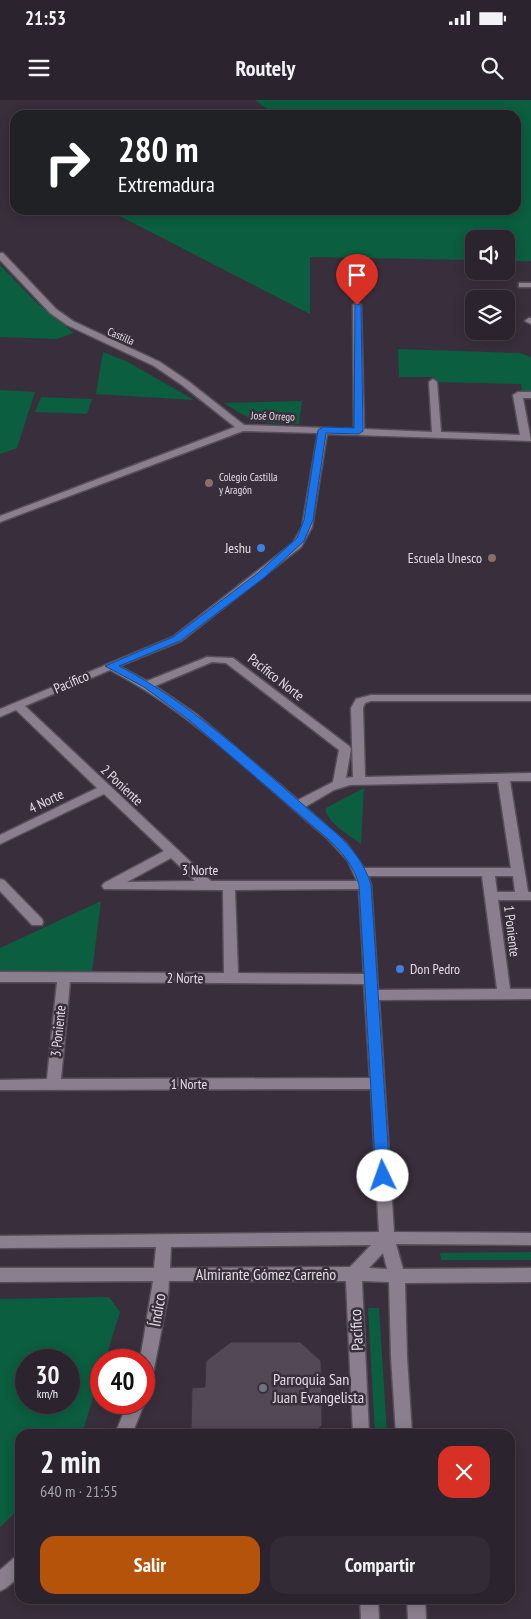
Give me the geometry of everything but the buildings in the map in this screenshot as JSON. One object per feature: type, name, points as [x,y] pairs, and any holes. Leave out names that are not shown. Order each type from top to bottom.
[{"type":"street","name":"Castilla","points":[[0,255],[53,310],[70,323],[157,364],[185,383],[242,428]]},
{"type":"street","points":[[357,305],[359,431]]},
{"type":"street","points":[[433,382],[438,434]]},
{"type":"street","points":[[528,438],[518,395],[531,395]]},
{"type":"street","name":"José Orrego","points":[[0,519],[242,428],[528,438]]},
{"type":"street","name":"Pacífico","points":[[0,713],[177,639],[262,575],[297,545],[304,534],[309,520],[323,430]]},
{"type":"street","name":"Pacífico Norte","points":[[147,685],[212,659],[229,660],[345,749],[339,784]]},
{"type":"street","points":[[110,666],[147,685],[192,717],[346,849],[363,879],[387,1238],[397,1276],[399,1357],[404,1429]]},
{"type":"street","points":[[359,780],[357,708],[360,701],[371,698],[531,698]]},
{"type":"street","name":"2 Poniente","points":[[17,705],[207,885]]},
{"type":"street","name":"1 Poniente","points":[[503,777],[518,872],[527,896]]},
{"type":"street","points":[[297,806],[339,784],[359,780],[531,777]]},
{"type":"street","name":"4 Norte","points":[[0,840],[105,789]]},
{"type":"street","name":"3 Norte","points":[[172,852],[108,886],[229,885],[518,872]]},
{"type":"street","name":"1 Poniente","points":[[488,872],[504,994]]},
{"type":"street","points":[[0,883],[37,922]]},
{"type":"street","points":[[229,885],[232,979]]},
{"type":"street","points":[[491,896],[527,896]]},
{"type":"street","name":"2 Norte","points":[[0,977],[371,979]]},
{"type":"street","name":"3 Poniente","points":[[53,1084],[64,977]]},
{"type":"street","points":[[372,994],[531,994]]},
{"type":"street","name":"1 Norte","points":[[0,1085],[377,1083]]},
{"type":"street","points":[[354,1274],[387,1238]]},
{"type":"street","points":[[0,1242],[387,1238],[531,1239]]},
{"type":"street","name":"Índico","points":[[150,1349],[163,1275],[164,1240]]},
{"type":"street","name":"Pacífico","points":[[354,1274],[361,1429]]},
{"type":"street","name":"Almirante Gómez Carreño","points":[[0,1276],[531,1275]]},
{"type":"street","points":[[125,1429],[132,1414]]},
{"type":"street","points":[[0,1582],[15,1568]]},
{"type":"street","points":[[369,1604],[370,1619]]},
{"type":"street","points":[[416,1604],[417,1619]]},
{"type":"green space","points":[[255,100],[531,100],[531,261],[515,261],[515,230],[465,230],[465,260],[310,257],[310,314],[118,215],[521,215],[521,110],[268,110]]},
{"type":"green space","points":[[0,265],[38,304],[74,333],[57,339],[0,337]]},
{"type":"green space","points":[[398,349],[519,353],[531,357],[531,392],[522,392],[521,384],[435,382],[434,377],[399,377]]},
{"type":"green space","points":[[103,352],[128,362],[194,400],[96,394]]},
{"type":"green space","points":[[0,390],[35,392],[17,448],[0,454]]},
{"type":"green space","points":[[41,397],[92,399],[87,414],[35,412]]},
{"type":"green space","points":[[302,401],[299,424],[259,421],[244,415],[224,403]]},
{"type":"green space","points":[[364,788],[361,844],[333,823],[326,813],[326,808]]},
{"type":"green space","points":[[101,901],[92,972],[0,973],[0,948]]},
{"type":"green space","points":[[531,1252],[531,1260],[441,1260],[440,1253]]},
{"type":"green space","points":[[109,1297],[120,1312],[108,1349],[90,1349],[90,1408],[84,1429],[15,1429],[15,1513],[0,1527],[0,1299]]},
{"type":"green space","points":[[368,1308],[379,1308],[387,1429],[375,1429]]},
{"type":"place","name":"Colegio Castilla y Aragón","points":[[209,483]]},
{"type":"place","name":"Jeshu","points":[[261,548]]},
{"type":"place","name":"Escuela Unesco","points":[[492,558]]},
{"type":"place","name":"Don Pedro","points":[[400,969]]},
{"type":"place","name":"Parroquia San Juan Evangelista","points":[[263,1388]]},
{"type":"route","points":[[357,305],[359,431],[323,430],[309,520],[304,534],[297,545],[262,575],[177,639],[110,666],[147,685],[192,717],[332,836],[346,849],[361,872],[365,885],[383,1176]]}]
